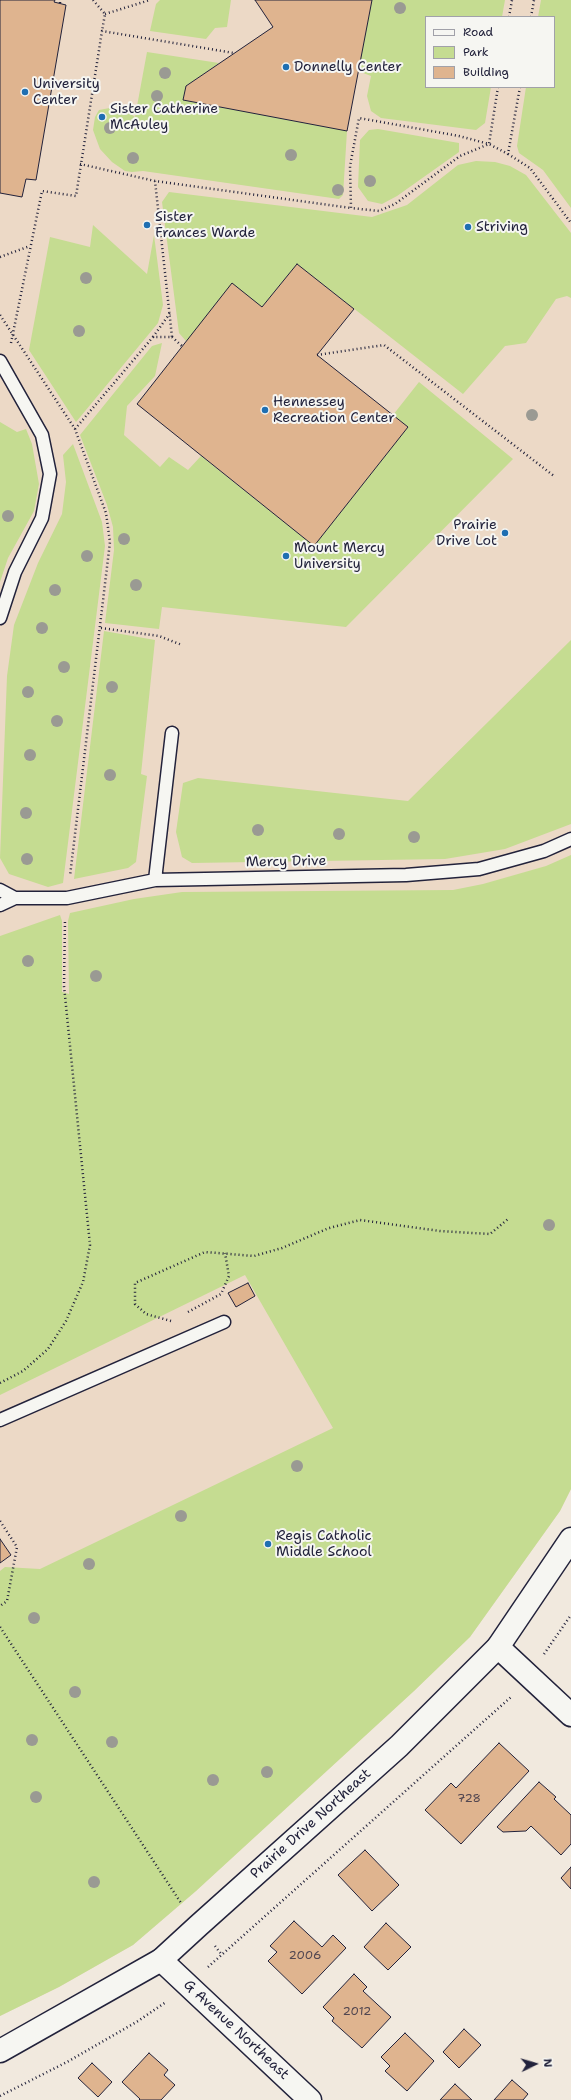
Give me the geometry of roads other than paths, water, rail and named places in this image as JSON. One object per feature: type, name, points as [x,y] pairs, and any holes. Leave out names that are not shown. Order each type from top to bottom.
[{"type":"street","name":"Prairie Drive Northeast","points":[[0,2051],[161,1960],[398,1746],[498,1647],[571,1539]]},
{"type":"street","points":[[498,1647],[571,1715]]},
{"type":"street","name":"G Avenue Northeast","points":[[161,1960],[310,2100]]},
{"type":"lane","points":[[0,361],[42,435],[50,474],[42,518],[15,572],[0,618]]},
{"type":"lane","points":[[155,880],[172,734]]},
{"type":"lane","name":"Mercy Drive","points":[[0,890],[15,898],[67,898],[155,880],[406,875],[479,869],[544,851],[571,839]]},
{"type":"lane","points":[[0,905],[15,898]]},
{"type":"lane","points":[[0,1420],[224,1322]]},
{"type":"place","name":"Donnelly Center","points":[[286,67]]},
{"type":"place","name":"University Center","points":[[25,92]]},
{"type":"place","name":"Sister Catherine McAuley","points":[[102,117]]},
{"type":"place","name":"Sister Frances Warde","points":[[147,225]]},
{"type":"place","name":"Striving","points":[[468,227]]},
{"type":"place","name":"Hennessey Recreation Center","points":[[265,410]]},
{"type":"place","name":"Prairie Drive Lot","points":[[505,533]]},
{"type":"place","name":"Mount Mercy University","points":[[286,556]]},
{"type":"place","name":"Regis Catholic Middle School","points":[[268,1544]]}]
